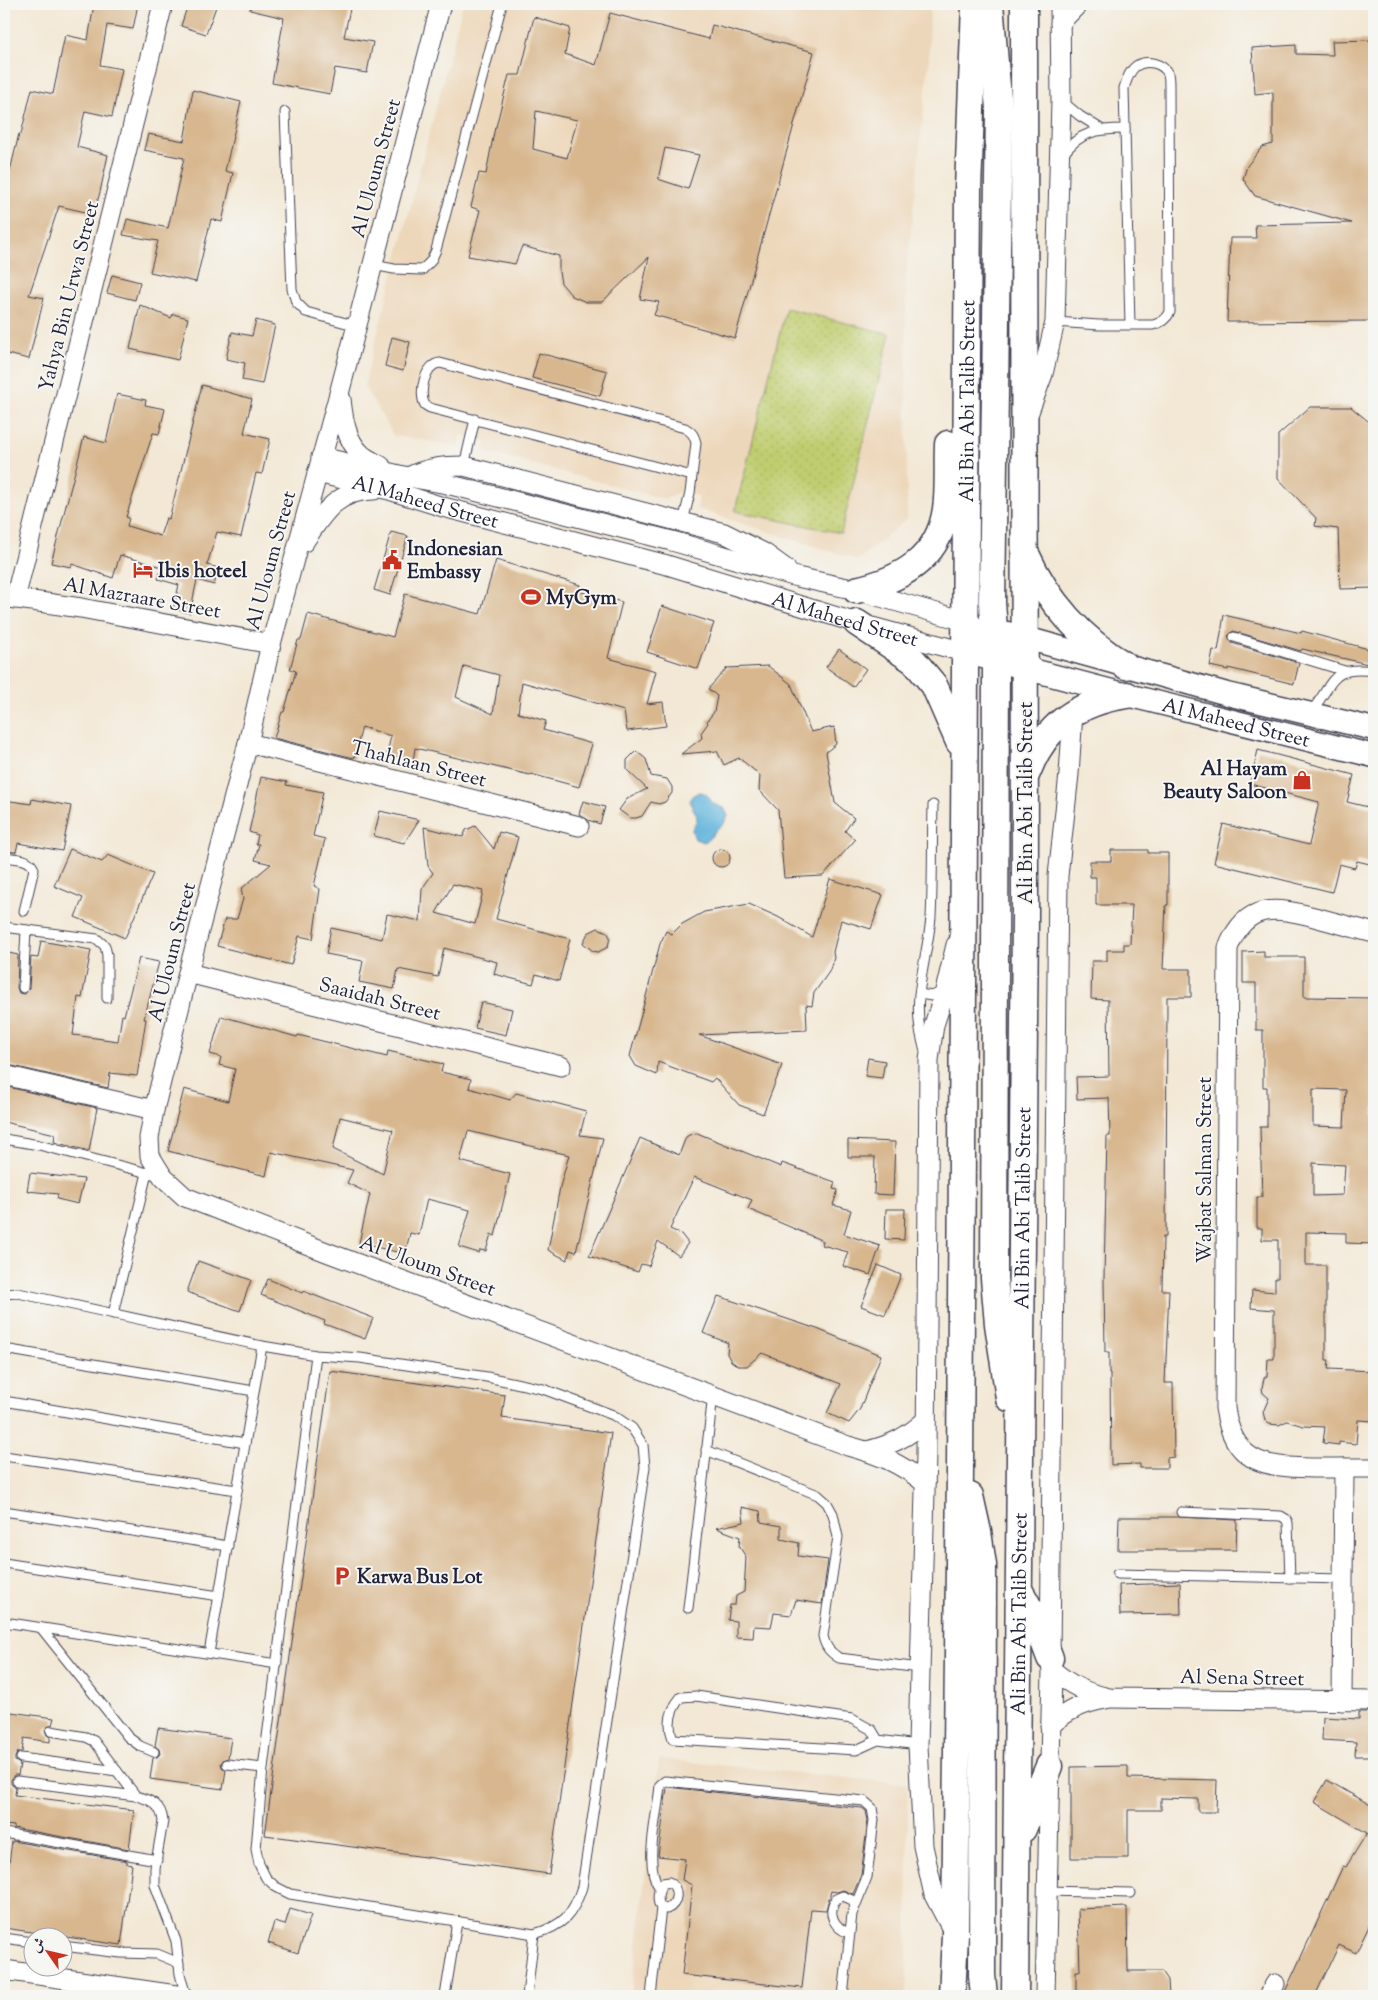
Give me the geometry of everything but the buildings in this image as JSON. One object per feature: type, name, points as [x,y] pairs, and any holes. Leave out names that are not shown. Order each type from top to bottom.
[{"type":"main road","name":"Ali Bin Abi Talib Street","points":[[952,1996],[955,1936],[960,1470],[968,190],[975,4]]},
{"type":"main road","points":[[990,4],[999,109],[992,603],[994,629],[1003,645],[1025,668]]},
{"type":"main road","name":"Ali Bin Abi Talib Street","points":[[1014,1992],[1018,1844],[1025,668],[1024,4]]},
{"type":"main road","points":[[856,590],[892,580],[917,564],[930,548],[940,530],[944,517],[947,489],[951,257],[957,223],[968,190]]},
{"type":"main road","points":[[1025,551],[1034,572],[1061,611],[1108,656],[1126,666]]},
{"type":"main road","points":[[965,621],[991,649],[996,660],[994,1278],[1003,1365],[1020,1464]]},
{"type":"main road","points":[[857,623],[914,662],[934,686],[964,752]]},
{"type":"main road","points":[[1024,778],[1032,758],[1043,740],[1055,727],[1073,713],[1090,704],[1108,698],[1127,696]]},
{"type":"main road","points":[[960,1470],[974,1514],[983,1565],[982,1975],[984,1996]]},
{"type":"main road","points":[[1019,1589],[1035,1618],[1051,1664]]},
{"type":"main road","points":[[1018,1844],[1049,1766]]},
{"type":"street","name":"Yahya Bin Urwa Street","points":[[9,598],[163,4]]},
{"type":"street","name":"Al Uloum Street","points":[[440,4],[357,326],[271,644],[248,743],[154,1110],[149,1138],[150,1156],[155,1175],[185,1197],[848,1446],[867,1451],[898,1463],[924,1483]]},
{"type":"street","name":"Ali Bin Abi Talib Street","points":[[1025,420],[1043,374],[1055,322],[1062,101],[1060,4]]},
{"type":"street","points":[[1060,23],[1078,4]]},
{"type":"street","points":[[340,390],[343,418],[349,436],[360,453],[396,480]]},
{"type":"street","name":"Al Maheed Street","points":[[319,465],[396,480],[448,484],[672,541],[797,577],[856,590],[1230,695],[1374,729]]},
{"type":"street","points":[[295,555],[316,523],[341,497],[423,470],[445,466],[464,466],[724,533],[764,553],[797,577]]},
{"type":"street","name":"Al Maheed Street","points":[[396,480],[452,510],[667,565],[857,623],[1127,696],[1374,756]]},
{"type":"street","name":"Al Mazraare Street","points":[[9,598],[90,610],[271,644]]},
{"type":"street","name":"Ali Bin Abi Talib Street","points":[[1046,1996],[1058,876],[1069,774],[1073,713]]},
{"type":"street","name":"Thahlaan Street","points":[[248,743],[579,826]]},
{"type":"street","name":"Wajbat Salman Street","points":[[1374,933],[1288,910],[1273,909],[1257,913],[1243,921],[1233,933],[1228,948],[1225,1398],[1228,1426],[1236,1444],[1250,1457],[1267,1465],[1374,1468]]},
{"type":"street","name":"Ali Bin Abi Talib Street","points":[[955,1936],[934,1895],[923,1846],[918,1745],[926,1420],[928,1060],[934,1025],[945,991],[962,920]]},
{"type":"street","name":"Saaidah Street","points":[[188,973],[561,1066]]},
{"type":"street","points":[[4,1075],[154,1110]]},
{"type":"street","points":[[867,1451],[899,1441],[926,1420]]},
{"type":"street","points":[[1342,1701],[1344,1468]]},
{"type":"street","name":"Al Sena Street","points":[[1051,1664],[1077,1688],[1093,1695],[1110,1698],[1374,1701]]},
{"type":"street","name":"Al Sena Street","points":[[1050,1726],[1075,1706],[1110,1698]]},
{"type":"street","points":[[4,1970],[184,1996]]},
{"type":"lane","points":[[373,265],[394,269],[422,270],[431,261],[436,250],[494,36],[501,8],[500,4]]},
{"type":"lane","points":[[1055,322],[1130,325],[1160,324],[1170,312],[1168,74],[1160,65],[1148,62],[1136,66],[1128,76],[1124,88],[1130,325]]},
{"type":"lane","points":[[1062,101],[1080,116],[1101,129]]},
{"type":"lane","points":[[286,112],[292,289],[296,302],[306,312],[357,326]]},
{"type":"lane","points":[[1060,160],[1077,140],[1091,132],[1101,129],[1126,129]]},
{"type":"lane","points":[[683,522],[692,476],[696,444],[694,436],[685,428],[440,363],[430,366],[422,394],[425,405],[430,408],[692,476]]},
{"type":"lane","points":[[464,466],[474,419]]},
{"type":"lane","points":[[1234,637],[1345,671]]},
{"type":"lane","points":[[1309,714],[1337,675],[1353,669],[1374,671]]},
{"type":"lane","points":[[928,1060],[919,1028],[919,994],[931,916],[933,805]]},
{"type":"lane","points":[[4,857],[26,860],[32,864],[34,869],[24,911]]},
{"type":"lane","points":[[4,927],[97,939],[105,946],[107,955],[107,998]]},
{"type":"lane","points":[[23,988],[26,930]]},
{"type":"lane","points":[[919,994],[932,996],[945,991]]},
{"type":"lane","points":[[4,1139],[39,1145],[155,1175],[113,1314]]},
{"type":"lane","points":[[4,1294],[18,1293],[262,1346],[316,1355],[360,1358],[477,1375],[543,1390],[613,1415],[632,1428],[643,1445],[644,1467],[582,1887],[576,1905],[564,1920],[551,1930],[534,1934],[290,1894],[276,1887],[266,1878],[259,1864],[256,1850],[263,1768],[316,1355]]},
{"type":"lane","points":[[209,1653],[262,1346]]},
{"type":"lane","points":[[4,1349],[254,1391]]},
{"type":"lane","points":[[688,1608],[713,1394]]},
{"type":"lane","points":[[4,1401],[245,1443]]},
{"type":"lane","points":[[706,1450],[818,1495],[827,1503],[833,1514],[838,1537],[823,1636],[825,1645],[832,1654],[839,1658],[920,1668]]},
{"type":"lane","points":[[4,1456],[237,1490]]},
{"type":"lane","points":[[4,1511],[228,1546]]},
{"type":"lane","points":[[1181,1512],[1281,1516],[1286,1518],[1288,1523],[1290,1578]]},
{"type":"lane","points":[[4,1563],[219,1596]]},
{"type":"lane","points":[[1117,1574],[1343,1579]]},
{"type":"lane","points":[[4,1622],[277,1664]]},
{"type":"lane","points":[[42,1628],[128,1737],[140,1746],[154,1752]]},
{"type":"lane","points":[[878,1740],[872,1730],[852,1719],[696,1696],[680,1697],[674,1704],[669,1728],[673,1739],[856,1750],[878,1740],[918,1745]]},
{"type":"lane","points":[[51,1731],[86,1737],[94,1741],[136,1796]]},
{"type":"lane","points":[[21,1758],[117,1771]]},
{"type":"lane","points":[[227,1764],[263,1768]]},
{"type":"lane","points":[[17,1781],[136,1796],[150,1800],[158,1806],[162,1813],[155,1885],[176,1941],[184,1996]]},
{"type":"lane","points":[[660,1887],[653,1876],[651,1858],[660,1785],[665,1781],[858,1800],[869,1804],[874,1814],[866,1885],[855,1906],[849,1933],[843,1996]]},
{"type":"lane","points":[[4,1833],[157,1860]]},
{"type":"lane","points":[[651,1996],[661,1908],[658,1899],[660,1887],[663,1883],[669,1882],[677,1890],[673,1906],[667,1909],[661,1908]]},
{"type":"lane","points":[[1047,1891],[1131,1893]]},
{"type":"lane","points":[[849,1933],[836,1926],[832,1918],[832,1910],[836,1899],[843,1896],[852,1900],[855,1906]]},
{"type":"lane","points":[[445,1996],[457,1922]]},
{"type":"lane","points":[[527,1996],[534,1934]]},
{"type":"lane","points":[[4,1938],[22,1941]]},
{"type":"lane","points":[[72,1947],[121,1953],[156,1954],[179,1963]]},
{"type":"shaded area","points":[[463,4],[930,4],[929,59],[906,278],[907,519],[858,560],[697,509],[699,496],[681,491],[665,499],[485,452],[486,441],[461,435],[458,446],[394,436],[364,386]]},
{"type":"shaded area","points":[[659,1759],[908,1784],[907,1996],[631,1996]]},
{"type":"green space","points":[[786,308],[890,334],[841,533],[735,511]]},
{"type":"water","points":[[700,792],[708,795],[713,803],[724,808],[728,816],[723,825],[704,842],[695,839],[692,830],[697,815],[690,801],[694,795]]},
{"type":"place","name":"Indonesian Embassy","points":[[392,560]]},
{"type":"place","name":"Ibis hoteel","points":[[143,570]]},
{"type":"place","name":"MyGym","points":[[531,597]]},
{"type":"place","name":"Al Hayam Beauty Saloon","points":[[1302,780]]},
{"type":"place","name":"Karwa Bus Lot","points":[[342,1576]]}]
